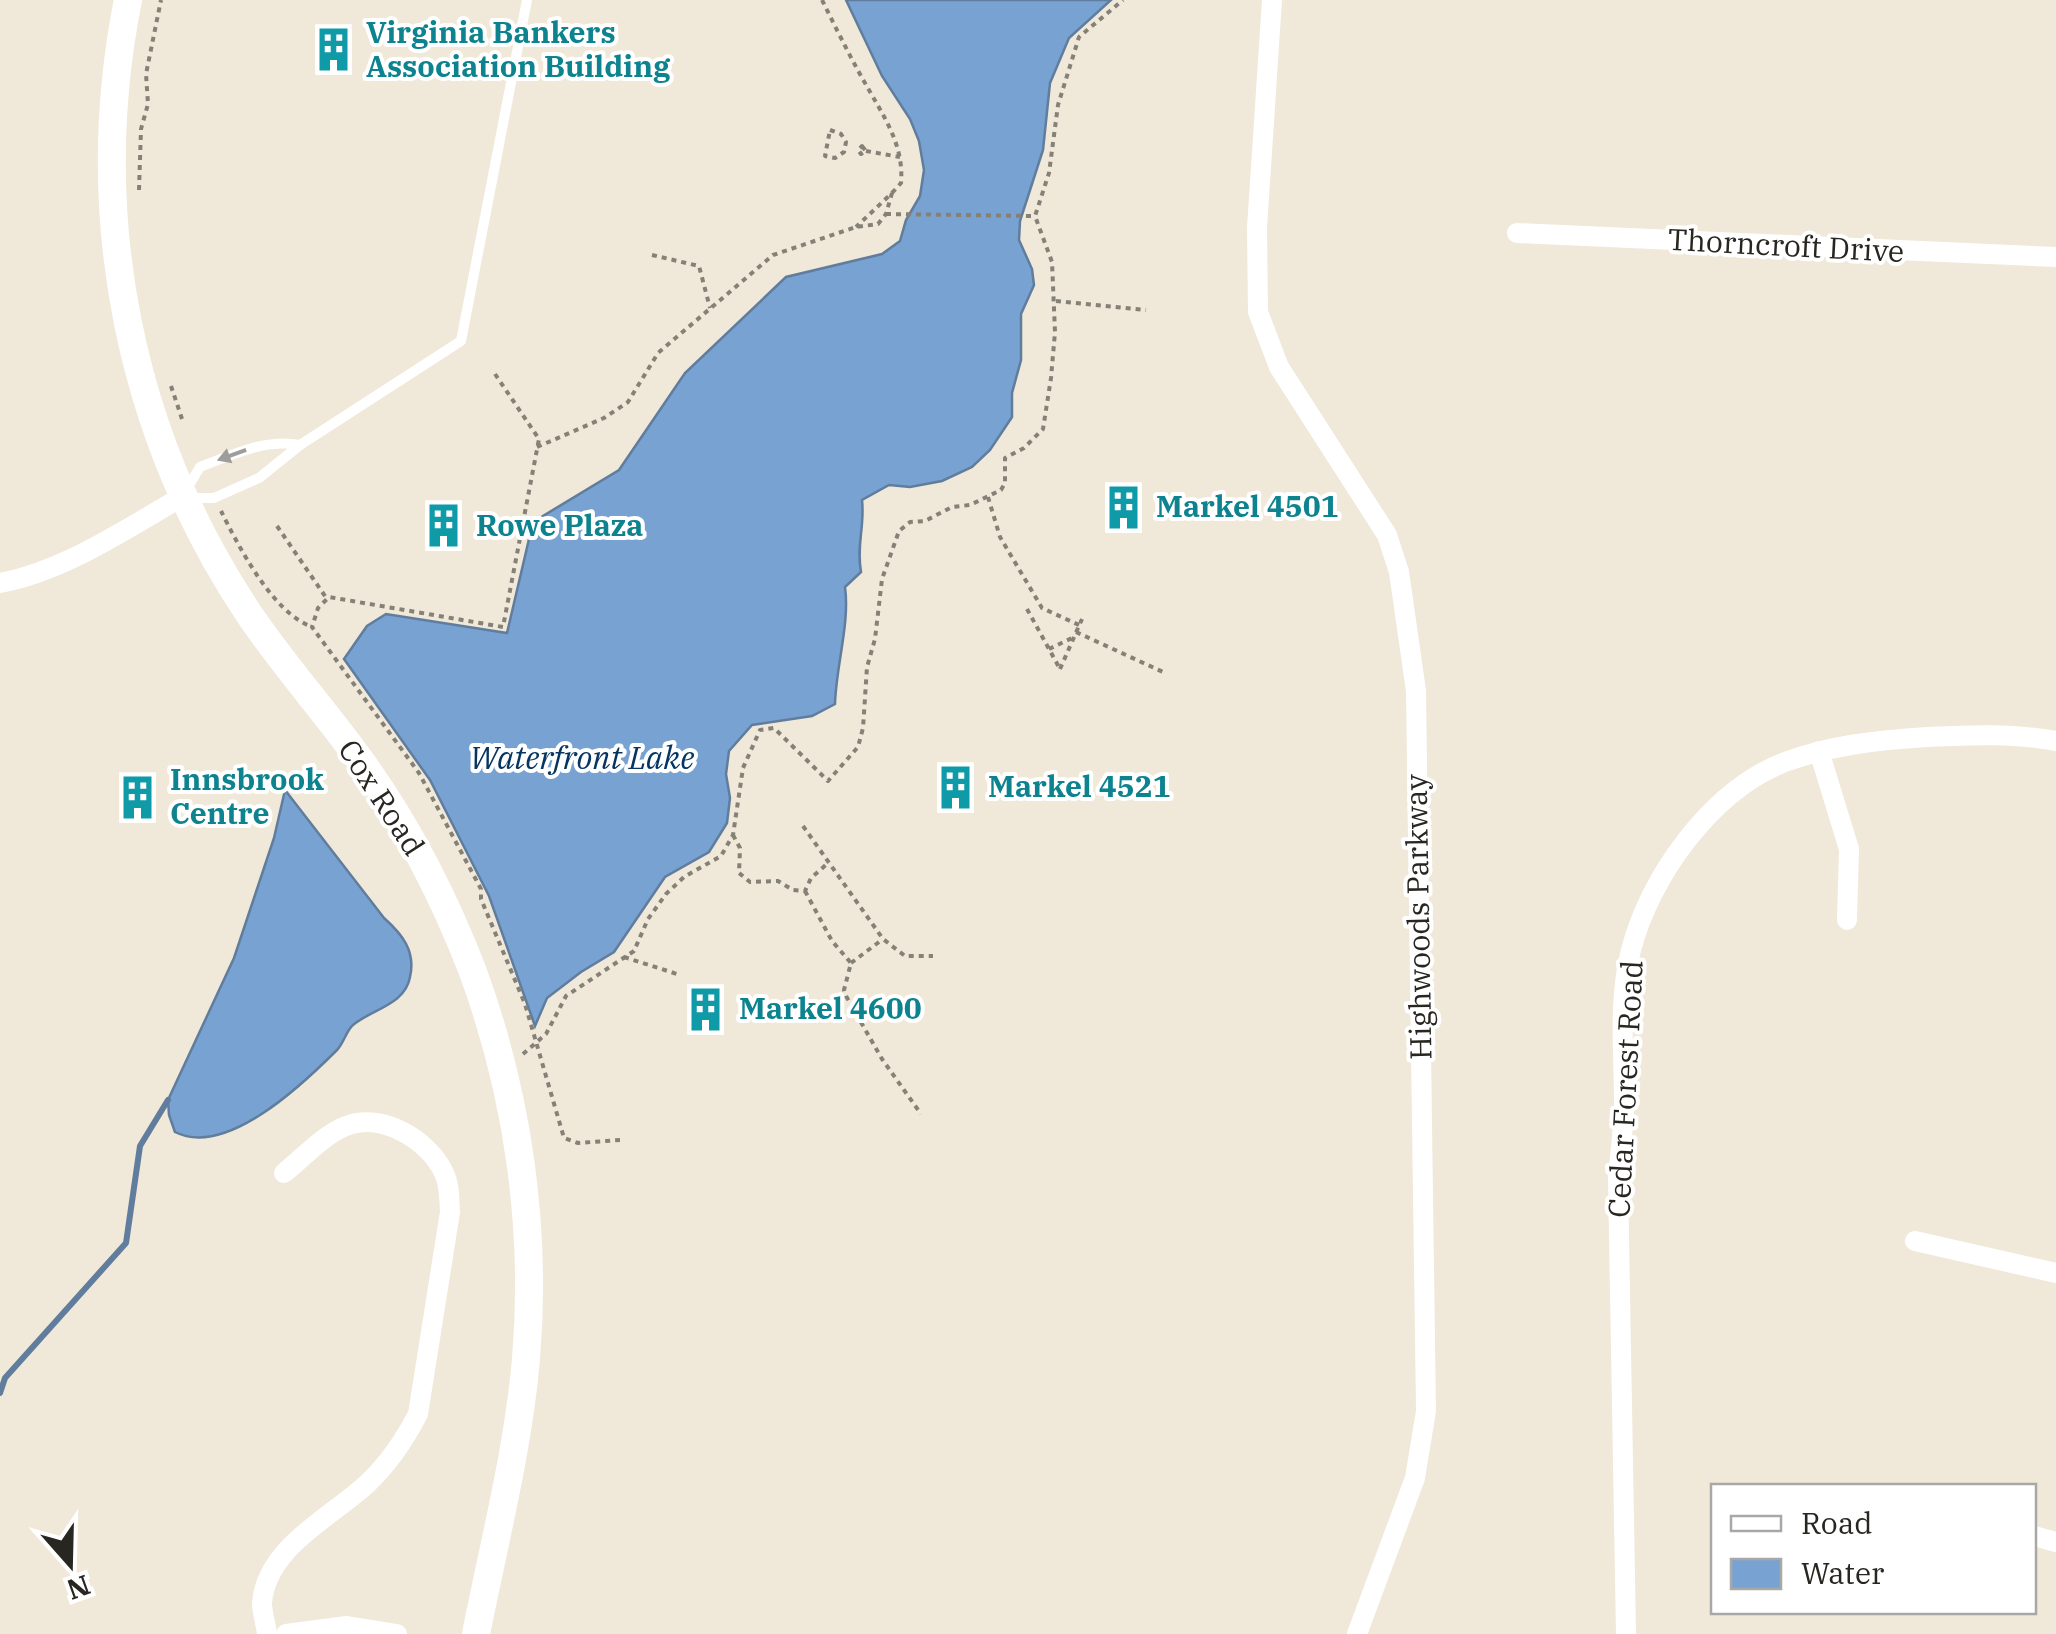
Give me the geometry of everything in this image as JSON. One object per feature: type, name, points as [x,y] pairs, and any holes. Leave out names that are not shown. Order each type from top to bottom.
[{"type":"main road","name":"Cox Road","points":[[128,0],[112,132],[116,262],[143,390],[182,497],[210,551],[243,605],[379,787],[424,864],[475,977],[504,1070],[524,1178],[526,1356],[476,1634]]},
{"type":"street","name":"Highwoods Parkway","points":[[1272,0],[1256,228],[1258,312],[1268,344],[1387,535],[1399,572],[1416,691],[1426,1411],[1415,1478],[1358,1634]]},
{"type":"street","name":"Thorncroft Drive","points":[[1516,233],[2056,258]]},
{"type":"street","points":[[0,583],[69,560],[182,497]]},
{"type":"street","name":"Cedar Forest Road","points":[[1626,1634],[1618,1178],[1624,1104],[1624,984],[1631,950],[1650,898],[1697,827],[1749,782],[1782,764],[1866,740],[2024,736],[2056,742]]},
{"type":"street","points":[[1819,751],[1849,849],[1847,920]]},
{"type":"street","points":[[268,1634],[262,1604],[269,1578],[283,1555],[369,1482],[405,1440],[418,1414],[450,1212],[447,1178],[440,1165],[425,1148],[380,1122],[362,1122],[334,1132],[284,1173]]},
{"type":"street","points":[[1915,1241],[2056,1273]]},
{"type":"street","points":[[286,1634],[348,1626],[397,1634]]},
{"type":"lane","points":[[300,445],[266,445],[200,467],[182,497],[214,498],[259,478],[300,445],[462,341],[527,0]]},
{"type":"path","points":[[139,195],[141,129],[148,104],[146,74],[161,0]]},
{"type":"path","points":[[822,0],[886,116],[900,157],[901,183],[856,227]]},
{"type":"path","points":[[504,1070],[546,1034],[566,996],[634,950],[648,919],[684,876],[721,856],[733,835],[743,768],[760,730],[774,728],[828,781],[858,746],[882,579],[898,530],[910,522],[925,521],[1001,490],[1005,483],[1005,458],[1038,436],[1052,378],[1054,301],[1052,262],[1035,216],[1048,173],[1058,106],[1080,37],[1123,0]]},
{"type":"path","points":[[830,130],[844,138],[846,147],[840,156],[825,156],[830,130]]},
{"type":"path","points":[[846,147],[861,154],[866,151],[900,157]]},
{"type":"path","points":[[537,447],[604,418],[628,402],[658,353],[774,255],[856,227],[878,224],[886,214],[892,193]]},
{"type":"path","points":[[886,214],[1035,216]]},
{"type":"path","points":[[652,255],[699,266],[710,308]]},
{"type":"path","points":[[1054,301],[1146,310]]},
{"type":"path","points":[[277,526],[327,599],[503,627],[539,439],[495,374]]},
{"type":"path","points":[[170,383],[200,467]]},
{"type":"path","points":[[988,497],[1000,537],[1042,608],[1081,622],[1060,670],[1028,608]]},
{"type":"path","points":[[214,498],[256,572],[290,614],[312,627],[419,773],[441,811],[481,889],[481,899],[512,969],[564,1138],[578,1143],[620,1140]]},
{"type":"path","points":[[312,627],[318,608],[327,599]]},
{"type":"path","points":[[1049,649],[1075,634]]},
{"type":"path","points":[[1075,634],[1163,672]]},
{"type":"path","points":[[804,826],[883,939],[905,956],[933,956]]},
{"type":"path","points":[[733,835],[740,848],[742,878],[805,890]]},
{"type":"path","points":[[805,890],[811,878],[828,863]]},
{"type":"path","points":[[805,890],[832,941],[852,963]]},
{"type":"path","points":[[859,906],[867,901]]},
{"type":"path","points":[[883,939],[852,963],[844,990],[882,1059],[920,1114]]},
{"type":"path","points":[[624,957],[677,974]]},
{"type":"water","name":"Waterfront Lake","points":[[846,0],[1111,0],[1069,38],[1050,83],[1043,150],[1020,221],[1019,240],[1032,269],[1034,285],[1021,314],[1021,360],[1012,393],[1012,417],[990,450],[972,467],[942,481],[910,487],[889,485],[862,500],[861,572],[845,587],[846,615],[835,704],[812,716],[752,725],[729,751],[727,823],[709,852],[665,877],[614,952],[547,998],[535,1026],[489,896],[430,780],[344,659],[367,626],[386,614],[507,633],[533,522],[619,470],[685,373],[786,277],[882,254],[900,241],[906,220],[920,196],[924,170],[919,141]]},
{"type":"water","points":[[285,790],[402,937],[411,959],[410,977],[402,994],[353,1025],[322,1064],[262,1114],[217,1135],[195,1137],[175,1132],[168,1100],[234,958],[274,838]]},
{"type":"waterway","points":[[0,1393],[5,1378],[126,1243],[140,1146],[168,1100]]},
{"type":"place","name":"Virginia Bankers Association Building","points":[[333,50]]},
{"type":"place","name":"Markel 4501","points":[[1123,507]]},
{"type":"place","name":"Rowe Plaza","points":[[443,526]]},
{"type":"place","name":"Markel 4521","points":[[955,787]]},
{"type":"place","name":"Innsbrook Centre","points":[[137,797]]},
{"type":"place","name":"Markel 4600","points":[[706,1009]]}]
